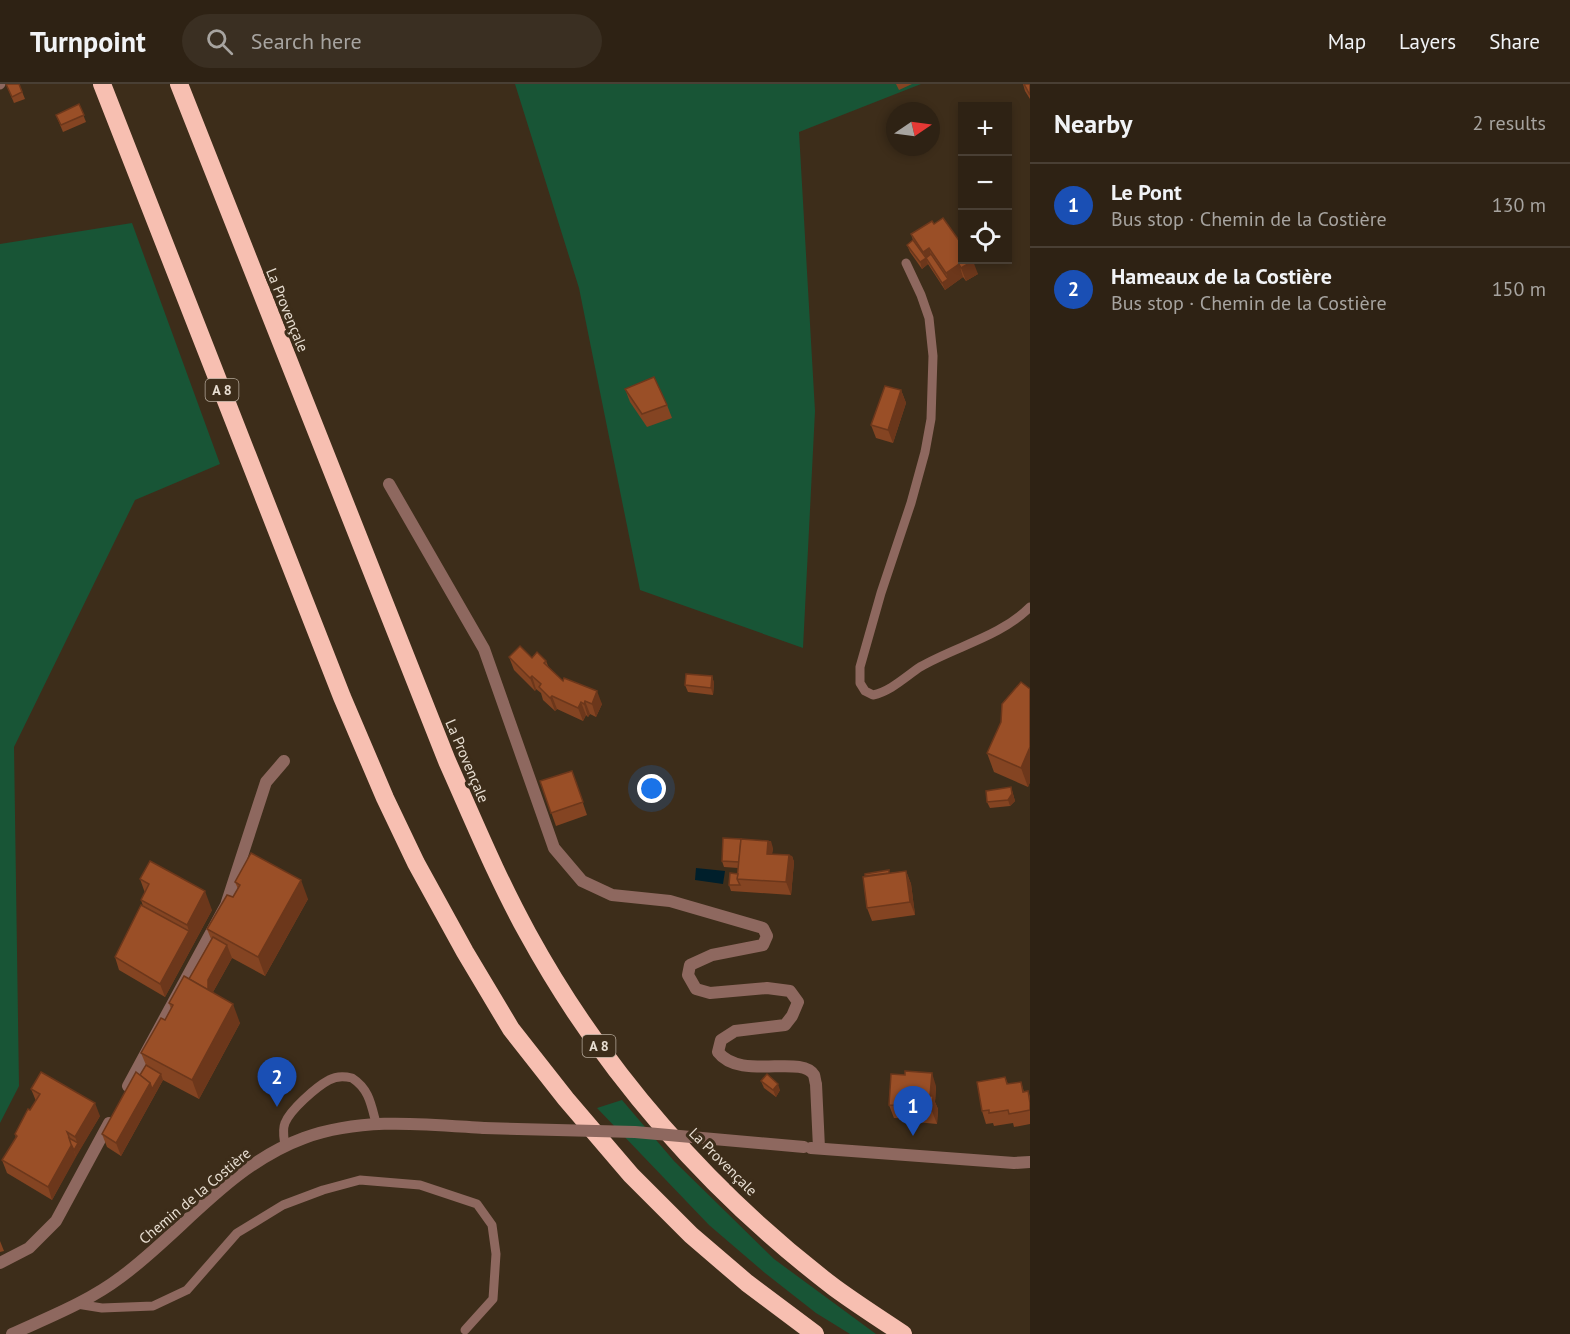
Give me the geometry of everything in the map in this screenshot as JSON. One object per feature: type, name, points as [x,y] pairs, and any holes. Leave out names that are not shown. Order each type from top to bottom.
[{"type":"highway","name":"A 8","points":[[102,84],[342,696],[385,798],[416,863],[465,952],[511,1029],[566,1099],[631,1175],[699,1242],[747,1283],[815,1334]]},
{"type":"highway","name":"La Provençale","points":[[178,84],[410,671],[475,825],[528,934],[573,1008],[609,1060],[645,1107],[703,1170],[835,1288],[903,1334]]},
{"type":"street","points":[[389,484],[484,649],[554,848],[582,882],[612,895],[670,901],[763,928],[767,936],[763,945],[712,954],[690,965],[688,975],[696,989],[710,993],[767,988],[790,991],[798,1002],[785,1025],[735,1031],[721,1040],[718,1052],[724,1060],[738,1066],[805,1067],[813,1074],[816,1084],[819,1148],[1014,1163],[1030,1162]]},
{"type":"street","points":[[124,1094],[226,905],[266,782],[284,761]]},
{"type":"street","points":[[0,1263],[28,1248],[56,1221],[113,1115]]},
{"type":"street","name":"Chemin de la Costière","points":[[12,1334],[77,1304],[120,1278],[249,1167],[285,1146],[329,1131],[376,1123],[635,1132],[819,1148]]},
{"type":"lane","points":[[906,263],[929,318],[933,356],[931,419],[926,452],[860,667],[860,683],[865,691],[873,696],[883,693],[921,666],[1003,628],[1030,607]]},
{"type":"lane","points":[[285,1146],[283,1131],[287,1119],[300,1103],[336,1077],[352,1078],[365,1089],[370,1098],[376,1123]]},
{"type":"lane","points":[[77,1304],[102,1308],[153,1306],[187,1290],[237,1233],[246,1227],[283,1205],[323,1190],[360,1180],[420,1185],[477,1204],[492,1224],[496,1254],[493,1299],[465,1330]]},
{"type":"green space","points":[[515,84],[921,84],[799,132],[815,411],[803,648],[640,590],[579,288]]},
{"type":"green space","points":[[132,223],[220,464],[135,500],[14,747],[19,1086],[0,1123],[0,244]]},
{"type":"green space","points":[[622,1100],[674,1161],[774,1259],[876,1334],[850,1334],[816,1313],[709,1225],[597,1108]]},
{"type":"water","points":[[696,868],[725,871],[723,884],[695,880]]},
{"type":"building","points":[[6,84],[19,84],[22,92],[12,97]]},
{"type":"building","points":[[1024,84],[1030,84],[1030,95]]},
{"type":"building","points":[[79,104],[84,115],[61,125],[56,115]]},
{"type":"building","points":[[943,218],[958,239],[959,264],[946,273],[929,248],[923,252],[911,234],[932,221],[934,224]]},
{"type":"building","points":[[913,240],[926,258],[920,262],[907,245]]},
{"type":"building","points":[[931,254],[948,279],[942,283],[926,258]]},
{"type":"building","points":[[654,377],[667,405],[642,414],[625,389]]},
{"type":"building","points":[[885,386],[901,390],[888,430],[871,425]]},
{"type":"building","points":[[520,646],[532,658],[537,652],[546,661],[544,663],[563,681],[564,678],[597,691],[592,704],[581,702],[578,708],[552,696],[550,698],[539,687],[541,684],[532,676],[530,678],[509,657]]},
{"type":"building","points":[[686,674],[712,676],[711,688],[685,685]]},
{"type":"building","points":[[1021,682],[1030,689],[1030,747],[1021,768],[987,753],[1001,722],[1002,704]]},
{"type":"building","points":[[572,771],[583,802],[551,813],[540,781]]},
{"type":"building","points":[[1011,787],[1012,794],[1008,800],[987,802],[986,791]]},
{"type":"building","points":[[723,838],[741,839],[739,862],[722,861]]},
{"type":"building","points":[[741,839],[768,841],[767,854],[789,855],[786,882],[737,879]]},
{"type":"building","points":[[251,853],[301,880],[258,957],[207,929],[227,895],[233,897],[240,885],[235,882]]},
{"type":"building","points":[[150,861],[205,891],[187,925],[141,900],[149,884],[140,879]]},
{"type":"building","points":[[889,870],[889,873],[865,876],[865,874]]},
{"type":"building","points":[[906,871],[910,902],[867,908],[863,877]]},
{"type":"building","points":[[730,873],[738,874],[737,879],[740,885],[729,885]]},
{"type":"building","points":[[141,905],[189,931],[160,984],[115,957]]},
{"type":"building","points":[[213,937],[227,945],[208,980],[208,990],[189,979]]},
{"type":"building","points":[[184,976],[233,1004],[192,1080],[141,1053],[161,1018],[165,1020],[173,1005],[169,1003]]},
{"type":"building","points":[[146,1065],[161,1074],[152,1089],[150,1083],[140,1075]]},
{"type":"building","points":[[905,1071],[932,1073],[930,1096],[933,1096],[932,1111],[911,1110],[911,1106],[889,1105],[891,1074],[905,1075]]},
{"type":"building","points":[[41,1072],[95,1103],[75,1137],[67,1132],[72,1144],[48,1187],[2,1160],[17,1136],[15,1134],[28,1109],[30,1110],[40,1094],[31,1089]]},
{"type":"building","points":[[136,1072],[150,1083],[116,1143],[102,1134]]},
{"type":"building","points":[[767,1074],[778,1084],[773,1090],[761,1081]]},
{"type":"building","points":[[1005,1077],[1007,1084],[1021,1082],[1023,1092],[1028,1091],[1030,1110],[1009,1114],[1008,1110],[989,1113],[989,1110],[982,1111],[977,1082]]},
{"type":"building","points":[[69,1138],[78,1143],[74,1150],[71,1144]]},
{"type":"place","name":"Hameaux de la Costière","points":[[277,1107]]},
{"type":"place","name":"Le Pont","points":[[913,1136]]}]
